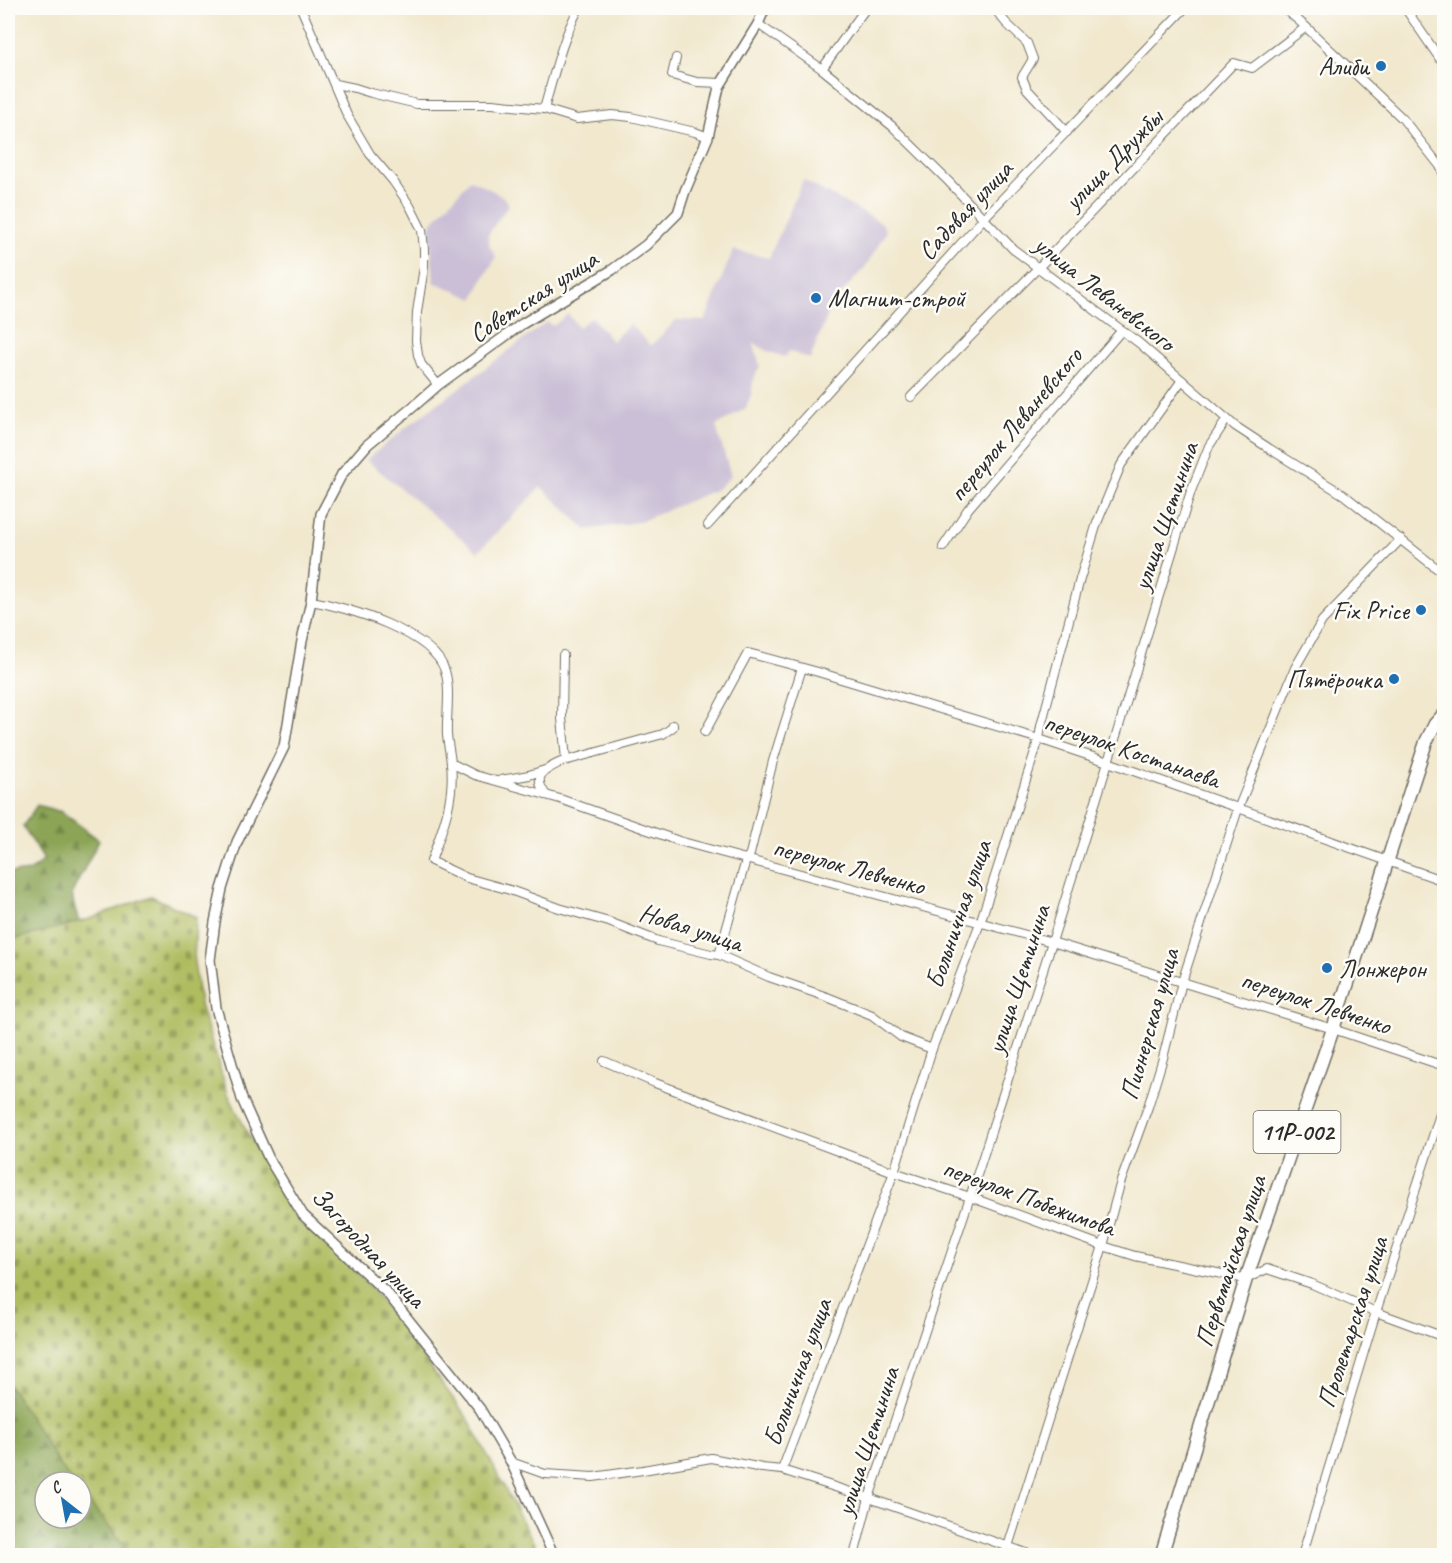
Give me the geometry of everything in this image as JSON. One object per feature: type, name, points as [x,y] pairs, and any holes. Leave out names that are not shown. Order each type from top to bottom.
[{"type":"main road","name":"Первомайская улица","points":[[1161,1556],[1246,1278],[1333,1029],[1426,741],[1444,714]]},
{"type":"street","points":[[301,8],[347,115],[370,154],[410,206],[422,230],[424,267],[417,312],[416,341],[421,364],[438,385]]},
{"type":"street","points":[[544,109],[572,20],[579,8]]},
{"type":"street","name":"Советская улица","points":[[311,601],[321,514],[342,474],[367,445],[438,385],[522,324],[612,270],[646,245],[678,213],[708,137],[721,83],[758,24],[765,8]]},
{"type":"street","points":[[822,69],[866,8]]},
{"type":"street","points":[[994,8],[1027,43],[1033,59],[1022,77],[1027,89],[1067,132]]},
{"type":"street","name":"Садовая улица","points":[[708,525],[983,219],[1185,8]]},
{"type":"street","points":[[1284,8],[1402,118],[1440,166],[1444,175]]},
{"type":"street","points":[[1405,8],[1444,62]]},
{"type":"street","name":"улица Леваневского","points":[[758,24],[822,69],[892,126],[1013,249],[1122,330],[1227,419],[1344,495],[1444,574]]},
{"type":"street","name":"улица Дружбы","points":[[911,397],[1234,63],[1252,68],[1306,27]]},
{"type":"street","points":[[676,58],[672,75],[697,82],[721,83]]},
{"type":"street","points":[[335,84],[355,87],[417,104],[492,104],[544,109],[577,119],[612,114],[695,132],[708,137]]},
{"type":"street","name":"переулок Леваневского","points":[[943,547],[968,509],[1122,330]]},
{"type":"street","name":"Больничная улица","points":[[783,1470],[894,1172],[932,1049],[980,923],[1039,739],[1097,523],[1121,465],[1182,380]]},
{"type":"street","name":"улица Щетинина","points":[[854,1556],[869,1498],[970,1197],[1052,942],[1191,491],[1209,446],[1227,419]]},
{"type":"street","name":"Пионерская улица","points":[[1005,1556],[1121,1182],[1148,1107],[1182,982],[1238,809],[1295,668],[1322,621],[1401,539]]},
{"type":"street","points":[[311,601],[336,605],[368,617],[412,636],[433,650],[445,670],[448,745],[452,763]]},
{"type":"street","name":"Загородная улица","points":[[311,601],[284,747],[237,842],[222,890],[210,960],[216,1008],[242,1099],[270,1159],[303,1215],[387,1293],[480,1408],[511,1462],[554,1556]]},
{"type":"street","name":"переулок Костанаева","points":[[705,732],[748,653],[1039,739],[1444,881]]},
{"type":"street","points":[[563,655],[562,718],[566,760]]},
{"type":"street","points":[[719,955],[746,860],[750,854],[773,761],[802,668]]},
{"type":"street","points":[[497,780],[529,775],[566,760],[651,738],[670,730],[673,724]]},
{"type":"street","name":"переулок Левченко","points":[[452,763],[475,775],[546,795],[679,841],[1052,942],[1444,1066]]},
{"type":"street","name":"Новая улица","points":[[452,763],[451,803],[431,861],[467,878],[609,922],[658,941],[719,955],[769,977],[827,997],[872,1016],[901,1037],[932,1049]]},
{"type":"street","points":[[545,770],[538,780],[546,795]]},
{"type":"street","name":"переулок Побежимова","points":[[604,1060],[655,1083],[894,1172],[1103,1246],[1135,1256],[1246,1278],[1267,1269],[1312,1284],[1376,1312],[1444,1337]]},
{"type":"street","name":"Пролетарская улица","points":[[1302,1556],[1376,1312],[1444,1101]]},
{"type":"street","points":[[511,1462],[545,1474],[593,1477],[711,1458],[783,1470],[1035,1556]]},
{"type":"shaded area","points":[[470,180],[502,196],[509,204],[489,233],[490,247],[496,257],[474,299],[434,282],[430,236],[431,224]]},
{"type":"shaded area","points":[[803,180],[882,223],[886,232],[866,266],[832,304],[810,359],[789,351],[785,357],[767,351],[753,342],[760,366],[754,377],[746,408],[716,426],[731,476],[717,489],[639,522],[585,530],[541,487],[478,552],[366,460],[547,322],[553,326],[568,314],[578,327],[592,317],[612,341],[630,324],[651,346],[676,320],[705,321],[733,250],[769,258]]},
{"type":"green space","points":[[37,805],[62,812],[99,840],[72,893],[79,922],[8,940],[8,871],[10,873],[31,871],[44,860],[23,826]]},
{"type":"green space","points":[[151,896],[196,917],[194,962],[200,1005],[228,1094],[247,1132],[299,1223],[325,1242],[366,1282],[470,1422],[540,1555],[132,1555],[93,1507],[93,1470],[63,1470],[61,1467],[8,1383],[8,940],[90,919]]},
{"type":"green space","points":[[8,1383],[63,1470],[33,1470],[33,1530],[93,1530],[93,1507],[132,1555],[8,1555]]},
{"type":"place","name":"Алиби","points":[[1381,66]]},
{"type":"place","name":"Магнит-строй","points":[[816,298]]},
{"type":"place","name":"Fix Price","points":[[1421,610]]},
{"type":"place","name":"Пятёрочка","points":[[1394,679]]},
{"type":"place","name":"Лонжерон","points":[[1327,968]]}]
